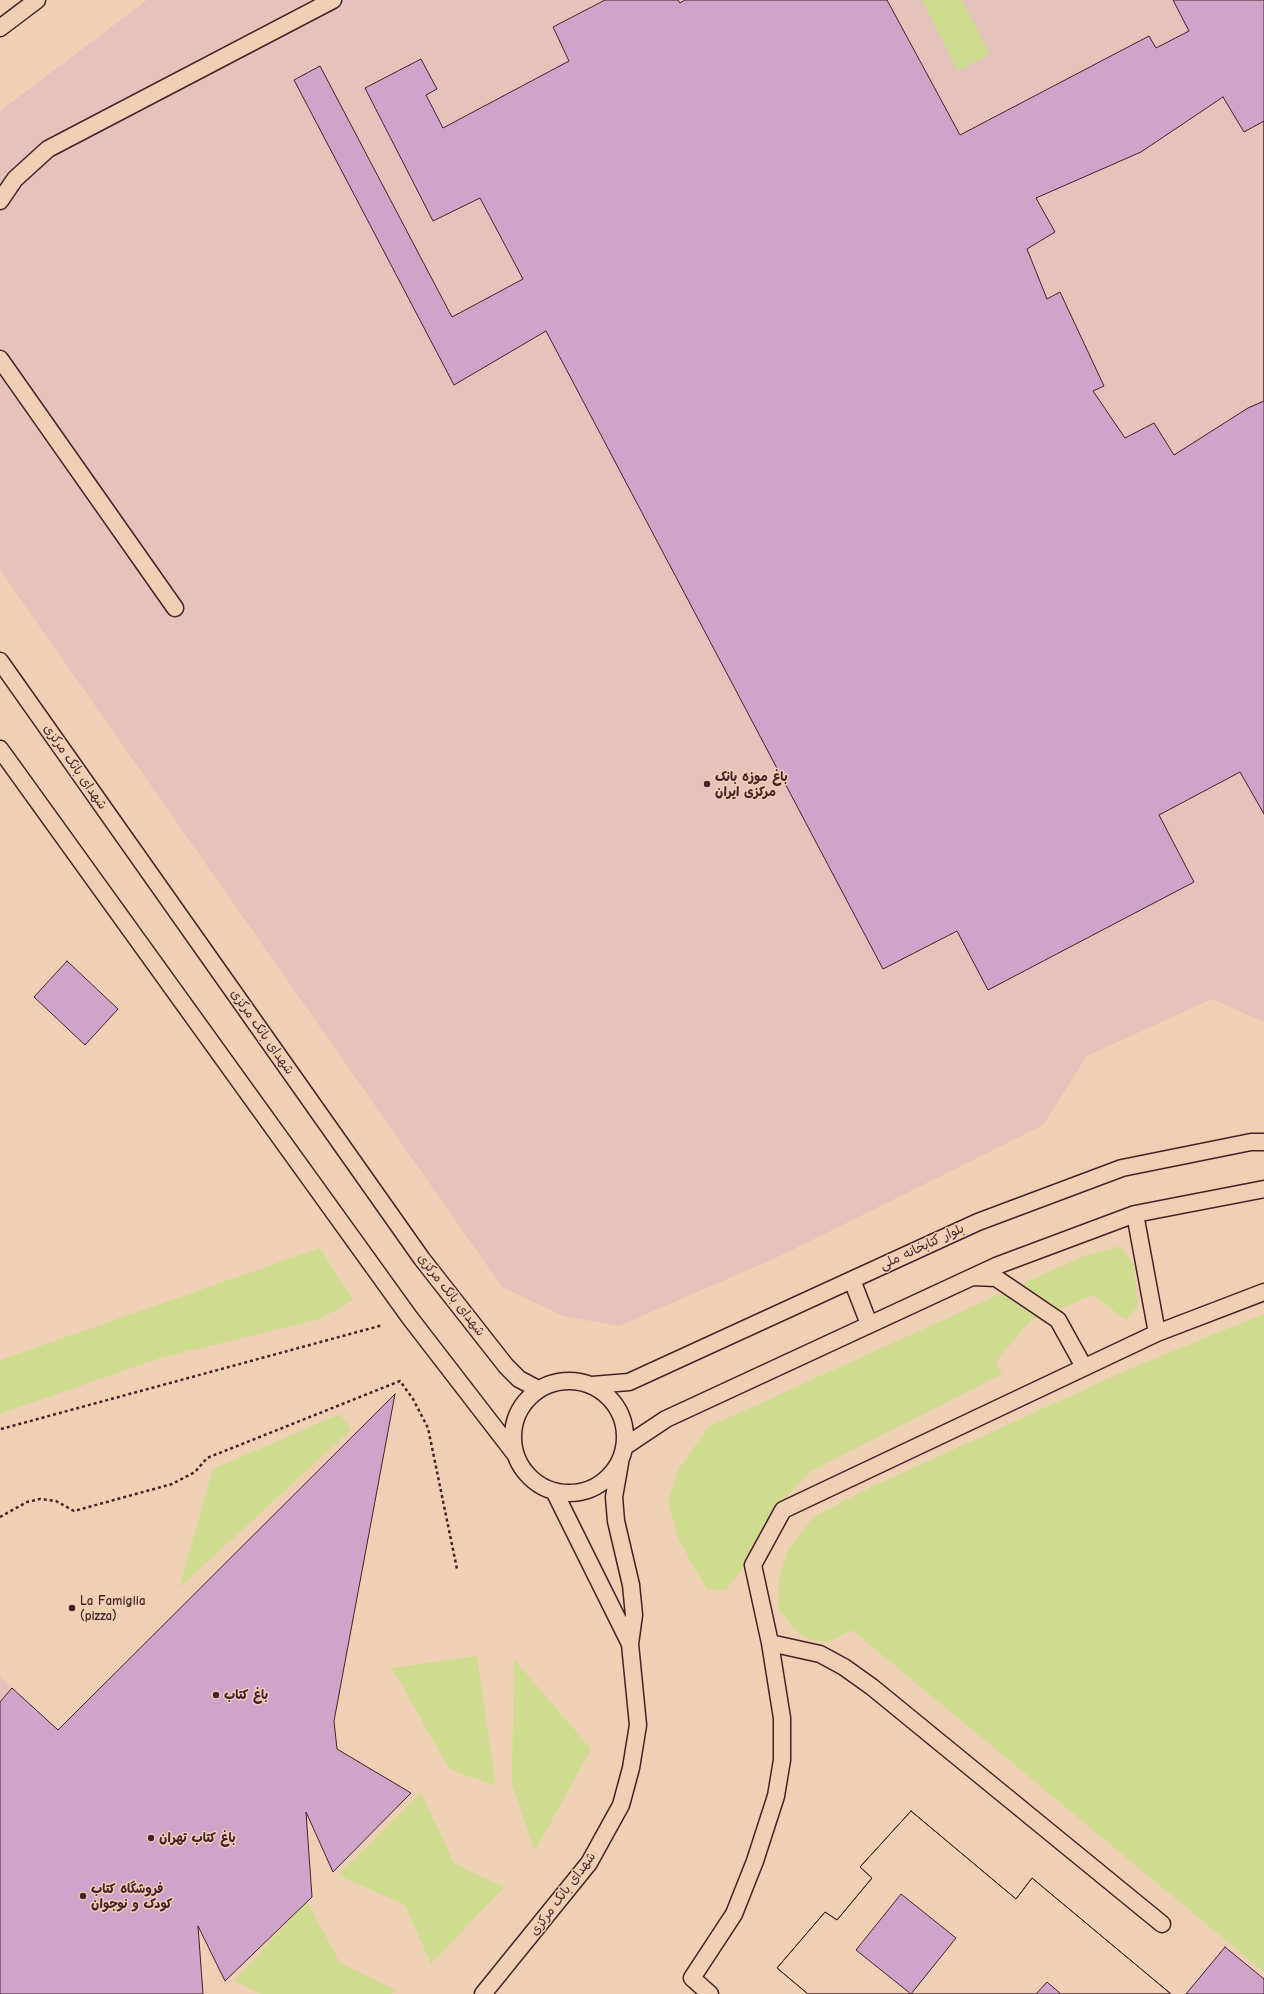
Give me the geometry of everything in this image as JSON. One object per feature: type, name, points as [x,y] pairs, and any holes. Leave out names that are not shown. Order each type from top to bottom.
[{"type":"lane","points":[[0,28],[37,0]]},
{"type":"lane","points":[[0,201],[15,179],[48,149],[333,0]]},
{"type":"lane","points":[[0,359],[175,608]]},
{"type":"lane","name":"شهدای بانک مرکزی","points":[[0,661],[422,1259],[506,1366],[519,1379],[538,1389]]},
{"type":"lane","points":[[0,749],[410,1318],[515,1454],[524,1471],[537,1484],[554,1491],[571,1493],[587,1490],[602,1482],[614,1470],[623,1451],[666,1419],[972,1276],[1135,1214],[1264,1189]]},
{"type":"lane","name":"بلوار کتابخانه ملی","points":[[592,1385],[629,1382],[978,1222],[1122,1168],[1251,1142],[1264,1142]]},
{"type":"lane","points":[[1135,1214],[1157,1333]]},
{"type":"lane","points":[[972,1276],[996,1278],[1058,1320],[1084,1367]]},
{"type":"lane","points":[[852,1280],[870,1324]]},
{"type":"lane","points":[[710,1994],[692,1978],[734,1914],[755,1861],[776,1796],[782,1760],[782,1718],[770,1643],[753,1565],[783,1510],[1157,1333],[1264,1292]]},
{"type":"lane","points":[[515,1454],[512,1436],[515,1418],[524,1402],[538,1389],[555,1382],[574,1381],[592,1385],[607,1396],[618,1410],[624,1428],[623,1451],[614,1497],[616,1521],[631,1585],[634,1615],[630,1644]]},
{"type":"lane","name":"شهدای بانک مرکزی","points":[[483,1994],[589,1863],[621,1805],[631,1768],[638,1725],[630,1644],[554,1491]]},
{"type":"lane","points":[[770,1643],[820,1654],[844,1667],[872,1688],[1162,1924]]},
{"type":"path","points":[[0,1429],[410,1318]]},
{"type":"path","points":[[0,1517],[27,1502],[40,1499],[56,1501],[74,1511],[172,1484],[195,1472],[207,1458],[400,1381],[413,1399],[428,1428],[457,1569]]},
{"type":"shaded area","name":"باغ موزه بانک مرکزی ایران","points":[[147,0],[1264,0],[1264,1022],[1212,999],[1087,1056],[1043,1125],[780,1256],[619,1326],[563,1316],[502,1287],[0,570],[0,111]]},
{"type":"shaded area","points":[[0,1675],[12,1688],[0,1702]]},
{"type":"green space","points":[[922,0],[962,0],[990,54],[958,71]]},
{"type":"green space","points":[[1121,1246],[1134,1265],[1138,1306],[1126,1320],[1093,1295],[1030,1321],[996,1362],[1002,1374],[810,1472],[784,1500],[744,1567],[725,1591],[707,1589],[679,1541],[668,1501],[679,1469],[708,1427],[1086,1255]]},
{"type":"green space","points":[[320,1248],[353,1300],[320,1319],[160,1358],[0,1414],[0,1360]]},
{"type":"green space","points":[[1264,1314],[1264,1972],[852,1630],[828,1642],[810,1640],[794,1629],[778,1608],[779,1578],[788,1550],[813,1517],[865,1490],[1136,1366]]},
{"type":"green space","points":[[340,1414],[351,1430],[179,1588],[213,1469]]},
{"type":"green space","points":[[477,1656],[496,1786],[449,1769],[392,1668]]},
{"type":"green space","points":[[514,1659],[591,1749],[535,1851],[512,1785]]},
{"type":"green space","points":[[421,1792],[454,1863],[504,1887],[431,1964],[405,1905],[338,1875]]},
{"type":"green space","points":[[307,1901],[340,1963],[396,1990],[392,1994],[261,1994],[234,1981]]},
{"type":"building","points":[[605,0],[678,0],[680,3],[685,0],[887,0],[960,135],[1149,36],[1156,48],[1189,31],[1173,0],[1264,0],[1264,814],[1240,772],[1159,815],[1194,882],[988,990],[957,931],[883,969],[546,331],[454,385],[294,80],[320,66],[452,317],[523,279],[480,198],[433,221],[365,88],[421,59],[437,89],[426,95],[443,128],[569,61],[553,27]]},
{"type":"building","points":[[1223,97],[1244,132],[1264,121],[1264,401],[1248,408],[1174,455],[1154,423],[1125,438],[1093,391],[1104,386],[1060,292],[1047,299],[1027,249],[1055,232],[1036,198],[1141,152]]},
{"type":"building","points":[[67,961],[118,1009],[85,1045],[34,997]]},
{"type":"building","name":"باغ کتاب","points":[[395,1394],[334,1721],[337,1749],[411,1793],[333,1872],[306,1812],[312,1897],[225,1981],[198,1926],[203,1994],[0,1994],[0,1702],[12,1688],[58,1730]]},
{"type":"building","points":[[911,1811],[1016,1899],[1032,1878],[1171,1994],[1061,1994],[1047,1982],[1036,1994],[911,1994],[808,1994],[777,1968],[825,1912],[837,1920],[872,1878],[860,1867]],"holes":[[[901,1894],[956,1938],[911,1994],[856,1950]]]},
{"type":"building","points":[[911,1811],[1016,1899],[1032,1878],[1171,1994],[808,1994],[777,1968],[825,1912],[837,1920],[872,1878],[860,1867]]},
{"type":"building","points":[[1225,1947],[1264,1979],[1264,1994],[1186,1994]]},
{"type":"place","name":"باغ موزه بانک مرکزی ایران","points":[[707,784]]},
{"type":"place","name":"La Famiglia (pizza)","points":[[72,1608]]},
{"type":"place","name":"باغ کتاب","points":[[216,1695]]},
{"type":"place","name":"باغ کتاب تهران","points":[[151,1838]]},
{"type":"place","name":"فروشگاه کتاب کودک و نوجوان","points":[[83,1896]]}]
